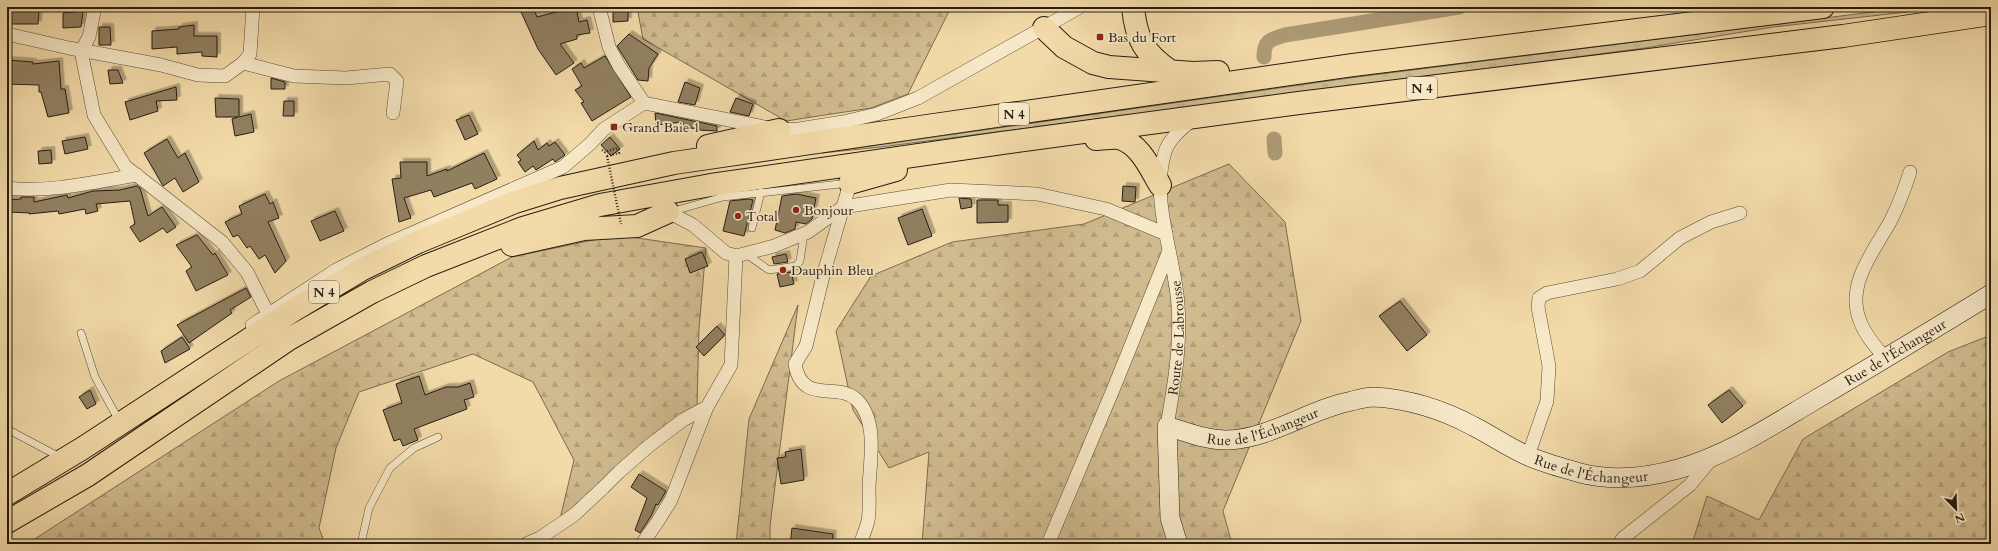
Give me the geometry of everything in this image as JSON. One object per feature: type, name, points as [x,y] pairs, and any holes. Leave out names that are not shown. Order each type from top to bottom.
[{"type":"highway","name":"N 4","points":[[7,494],[83,448],[294,310],[361,270],[418,242],[530,197],[597,179],[674,163],[1354,65],[1773,11],[1823,7]]},
{"type":"highway","points":[[1134,9],[1140,42],[1154,60],[1170,71]]},
{"type":"highway","name":"N 4","points":[[7,522],[88,474],[289,340],[372,292],[426,266],[523,228],[600,205],[711,185],[1002,143],[1843,36],[1991,14]]},
{"type":"highway","points":[[1843,36],[1991,21]]},
{"type":"highway","points":[[1044,28],[1064,47],[1092,63],[1109,67],[1193,73],[1354,65]]},
{"type":"highway","points":[[674,163],[694,149],[779,130]]},
{"type":"highway","points":[[1053,136],[1091,140],[1118,138],[1139,151],[1160,185]]},
{"type":"highway","points":[[850,183],[1002,143]]},
{"type":"highway","points":[[426,266],[525,242],[584,230],[637,226],[668,212]]},
{"type":"street","points":[[95,7],[89,37],[81,51],[94,116],[125,166],[222,242],[247,272],[268,314]]},
{"type":"street","points":[[7,34],[81,51],[161,65],[198,75],[225,76],[243,63],[250,54],[254,7]]},
{"type":"street","points":[[600,7],[609,47],[619,66],[644,103]]},
{"type":"street","points":[[7,483],[117,417],[268,314],[336,270],[385,245],[563,167],[590,144],[604,129],[644,103],[779,130],[799,129],[843,122],[877,114],[918,98],[1080,7]]},
{"type":"street","points":[[243,63],[294,76],[346,78],[390,74],[397,81],[393,113]]},
{"type":"street","name":"Route de Labrousse","points":[[1178,544],[1170,518],[1167,426],[1178,358],[1178,305],[1166,234],[1160,185],[1165,151],[1172,140],[1194,118]]},
{"type":"street","points":[[1885,358],[1866,333],[1859,320],[1856,302],[1859,283],[1865,263],[1896,210],[1910,172]]},
{"type":"street","points":[[7,188],[28,190],[61,188],[137,175]]},
{"type":"street","points":[[850,183],[806,346],[795,364],[796,373],[802,383],[817,390],[846,394],[856,399],[866,411],[871,436],[870,482],[868,520],[860,544]]},
{"type":"street","points":[[668,212],[693,226],[726,253],[741,255],[774,246],[804,234],[844,207],[951,190],[1037,194],[1106,209],[1166,234]]},
{"type":"street","points":[[1528,456],[1547,401],[1549,366],[1538,307],[1539,298],[1547,292],[1617,279],[1640,271],[1680,238],[1712,222],[1740,213]]},
{"type":"street","points":[[1048,544],[1115,385],[1169,251]]},
{"type":"street","points":[[642,544],[671,500],[706,406],[731,365],[741,255]]},
{"type":"street","name":"Rue de l'Échangeur","points":[[1167,426],[1211,439],[1227,440],[1248,438],[1339,403],[1372,397],[1407,401],[1435,409],[1471,424],[1528,456],[1592,476],[1624,478],[1677,470],[1713,457],[1792,414],[1991,294]]},
{"type":"street","points":[[526,544],[540,538],[574,515],[650,445],[683,420],[706,406]]},
{"type":"street","points":[[1619,544],[1623,538],[1690,485],[1704,470],[1713,457]]},
{"type":"lane","points":[[668,212],[722,197],[850,183]]},
{"type":"lane","points":[[752,228],[761,192]]},
{"type":"lane","points":[[741,255],[769,270],[796,266],[800,261],[804,234]]},
{"type":"lane","points":[[81,333],[95,377],[117,417]]},
{"type":"lane","points":[[7,429],[54,454]]},
{"type":"lane","points":[[361,544],[369,508],[390,468],[414,448],[438,437]]},
{"type":"path","points":[[618,153],[607,156],[621,224]]},
{"type":"green space","points":[[637,7],[951,7],[908,94],[871,108],[786,121],[643,39]]},
{"type":"green space","points":[[1912,7],[1952,7],[1773,27],[1645,48],[881,147],[822,153],[1349,78]]},
{"type":"green space","points":[[1229,164],[1285,222],[1301,321],[1223,511],[1232,544],[922,544],[929,452],[889,468],[853,410],[836,331],[871,276],[952,242],[1084,224]]},
{"type":"green space","points":[[617,235],[706,248],[699,329],[697,406],[560,519],[574,460],[533,382],[473,354],[359,392],[336,448],[319,528],[325,544],[27,544],[279,381],[512,257]]},
{"type":"green space","points":[[798,305],[770,526],[770,544],[736,544],[749,419]]},
{"type":"green space","points":[[1991,335],[1991,544],[1692,544],[1707,496],[1759,520],[1803,439],[1948,352]]},
{"type":"building","points":[[533,7],[537,17],[576,7],[579,22],[587,20],[590,33],[577,35],[577,39],[560,44],[574,63],[556,75],[538,49],[521,12]]},
{"type":"building","points":[[613,8],[628,8],[628,21],[613,22]]},
{"type":"building","points":[[7,11],[39,11],[38,24],[7,24]]},
{"type":"building","points":[[83,11],[81,27],[63,28],[63,13]]},
{"type":"building","points":[[194,25],[194,36],[217,36],[217,57],[202,56],[202,52],[177,54],[177,47],[152,49],[152,31],[179,29],[179,27]]},
{"type":"building","points":[[99,27],[110,27],[111,45],[99,45]]},
{"type":"building","points":[[629,34],[658,54],[649,68],[648,81],[638,80],[617,46]]},
{"type":"building","points":[[605,56],[631,97],[592,121],[581,103],[584,102],[575,90],[582,86],[572,69],[581,63],[584,68]]},
{"type":"building","points":[[7,60],[33,62],[33,64],[59,61],[61,89],[65,89],[69,113],[48,117],[41,92],[39,92],[39,85],[7,84]]},
{"type":"building","points":[[108,70],[118,70],[123,83],[110,84]]},
{"type":"building","points":[[271,78],[285,82],[285,89],[271,89]]},
{"type":"building","points":[[685,82],[700,88],[695,105],[678,102]]},
{"type":"building","points":[[176,87],[177,100],[156,101],[158,111],[130,120],[125,102]]},
{"type":"building","points":[[215,98],[239,99],[239,117],[251,114],[254,132],[235,136],[232,119],[238,117],[216,117]]},
{"type":"building","points":[[736,98],[753,104],[749,116],[730,112]]},
{"type":"building","points":[[284,101],[294,101],[294,116],[283,116]]},
{"type":"building","points":[[655,113],[717,126],[717,131],[698,130],[683,127],[683,122],[656,125]]},
{"type":"building","points":[[469,115],[478,134],[465,140],[456,120]]},
{"type":"building","points":[[85,137],[88,149],[65,154],[62,141]]},
{"type":"building","points":[[610,137],[620,149],[611,156],[601,145]]},
{"type":"building","points":[[167,139],[178,158],[185,153],[199,182],[183,192],[175,178],[163,186],[144,153]]},
{"type":"building","points":[[534,141],[538,150],[547,143],[549,146],[555,142],[565,155],[555,162],[553,159],[536,170],[533,166],[525,172],[518,162],[521,160],[517,155]]},
{"type":"building","points":[[51,150],[52,163],[39,164],[38,151]]},
{"type":"building","points":[[484,153],[497,179],[475,189],[472,183],[434,197],[431,190],[404,198],[411,218],[399,222],[392,179],[401,178],[400,162],[427,162],[427,176],[447,169],[447,171]]},
{"type":"building","points":[[137,186],[140,188],[148,216],[162,207],[176,227],[167,233],[163,228],[140,242],[130,227],[135,224],[130,201],[96,204],[98,211],[86,214],[85,209],[59,214],[58,211],[29,214],[30,213],[8,212],[8,200],[21,199],[21,197],[34,197],[34,202],[67,195],[68,198],[93,191],[120,190]]},
{"type":"building","points":[[1123,186],[1136,187],[1135,202],[1122,201]]},
{"type":"building","points":[[265,194],[270,204],[273,202],[279,218],[268,222],[286,261],[275,273],[265,255],[259,259],[250,246],[247,248],[238,235],[233,237],[225,222],[242,214],[239,206]]},
{"type":"building","name":"Bonjour","points":[[796,194],[816,198],[812,219],[806,224],[796,222],[795,229],[785,233],[775,230],[782,196]]},
{"type":"building","points":[[959,198],[971,199],[972,207],[961,209]]},
{"type":"building","name":"Total","points":[[748,199],[753,200],[744,236],[723,231],[730,201]]},
{"type":"building","points":[[977,200],[998,200],[998,205],[1008,205],[1008,222],[977,223]]},
{"type":"building","points":[[922,209],[932,236],[908,245],[898,218]]},
{"type":"building","points":[[335,211],[344,231],[320,241],[311,221]]},
{"type":"building","points":[[197,235],[213,255],[215,253],[228,275],[196,291],[186,271],[192,267],[176,245]]},
{"type":"building","points":[[702,252],[708,266],[690,273],[685,259]]},
{"type":"building","points":[[786,254],[788,262],[774,264],[772,257]]},
{"type":"building","points":[[791,272],[794,284],[780,287],[777,274]]},
{"type":"building","points":[[246,288],[251,297],[230,310],[232,313],[189,343],[177,325]]},
{"type":"building","points":[[1400,301],[1427,335],[1407,351],[1379,316]]},
{"type":"building","points":[[717,326],[724,336],[704,356],[696,347]]},
{"type":"building","points":[[182,337],[190,349],[165,363],[161,351]]},
{"type":"building","points":[[419,376],[425,395],[446,387],[458,387],[470,383],[474,397],[464,400],[467,409],[414,429],[418,440],[403,446],[400,439],[394,441],[383,410],[402,403],[396,384]]},
{"type":"building","points":[[90,390],[96,404],[87,409],[79,397]]},
{"type":"building","points":[[1729,390],[1743,406],[1722,423],[1708,405]]},
{"type":"building","points":[[801,449],[804,480],[781,484],[777,458],[786,457],[785,452]]},
{"type":"building","points":[[639,474],[666,491],[658,505],[656,504],[651,516],[640,533],[635,530],[647,498],[631,487]]},
{"type":"building","points":[[792,528],[833,534],[832,544],[790,544]]},
{"type":"waterway","points":[[1264,57],[1264,51],[1267,44],[1275,38],[1285,35],[1459,7]]},
{"type":"waterway","points":[[1274,139],[1275,153]]},
{"type":"place","name":"Bas du Fort","points":[[1100,37]]},
{"type":"place","name":"Grand Baie 1","points":[[614,127]]},
{"type":"place","name":"Bonjour","points":[[796,210]]},
{"type":"place","name":"Total","points":[[738,216]]},
{"type":"place","name":"Dauphin Bleu","points":[[783,270]]}]
